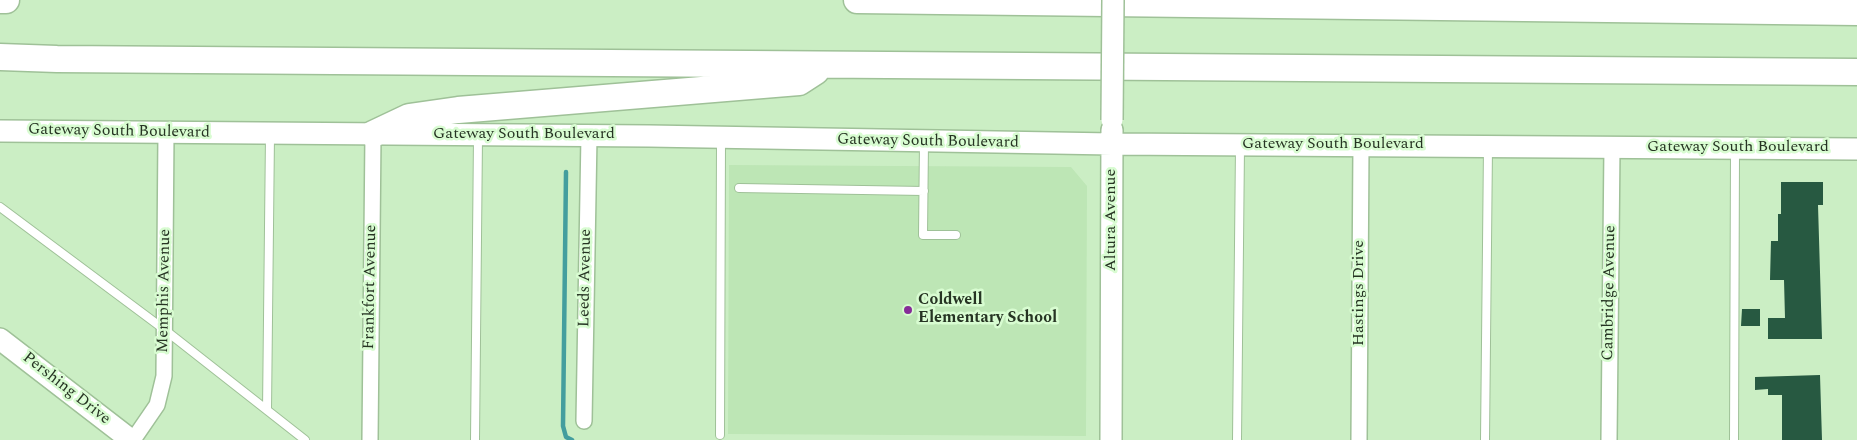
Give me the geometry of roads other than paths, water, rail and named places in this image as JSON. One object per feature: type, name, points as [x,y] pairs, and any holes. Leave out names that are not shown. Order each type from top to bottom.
[{"type":"highway","points":[[0,0],[6,0]]},
{"type":"highway","points":[[857,0],[1857,12]]},
{"type":"highway","points":[[0,57],[56,60],[1857,72]]},
{"type":"highway","points":[[0,63],[56,60]]},
{"type":"highway","points":[[373,134],[409,117],[458,110],[799,82],[826,65]]},
{"type":"main road","name":"Altura Avenue","points":[[1111,440],[1113,0]]},
{"type":"main road","name":"Gateway South Boulevard","points":[[0,131],[588,136],[1112,144],[1612,147],[1735,150],[1857,149]]},
{"type":"main road","name":"Pershing Drive","points":[[0,339],[132,440]]},
{"type":"street","name":"Memphis Avenue","points":[[132,440],[157,406],[162,392],[165,330],[166,133]]},
{"type":"street","name":"Frankfort Avenue","points":[[370,440],[373,134]]},
{"type":"street","name":"Leeds Avenue","points":[[584,421],[588,136]]},
{"type":"street","name":"Hastings Drive","points":[[1359,440],[1361,146]]},
{"type":"street","name":"Cambridge Avenue","points":[[1609,440],[1612,147]]},
{"type":"lane","points":[[267,410],[270,134]]},
{"type":"lane","points":[[475,440],[478,135]]},
{"type":"lane","points":[[720,434],[721,138]]},
{"type":"lane","points":[[924,142],[923,235],[956,235]]},
{"type":"lane","points":[[1237,440],[1240,145]]},
{"type":"lane","points":[[1485,440],[1488,146]]},
{"type":"lane","points":[[1734,440],[1735,150]]},
{"type":"lane","points":[[739,188],[924,191]]},
{"type":"lane","points":[[0,207],[165,330],[305,440]]},
{"type":"waterway","points":[[566,172],[563,426],[566,437],[572,440]]},
{"type":"place","name":"Coldwell Elementary School","points":[[908,310]]}]
